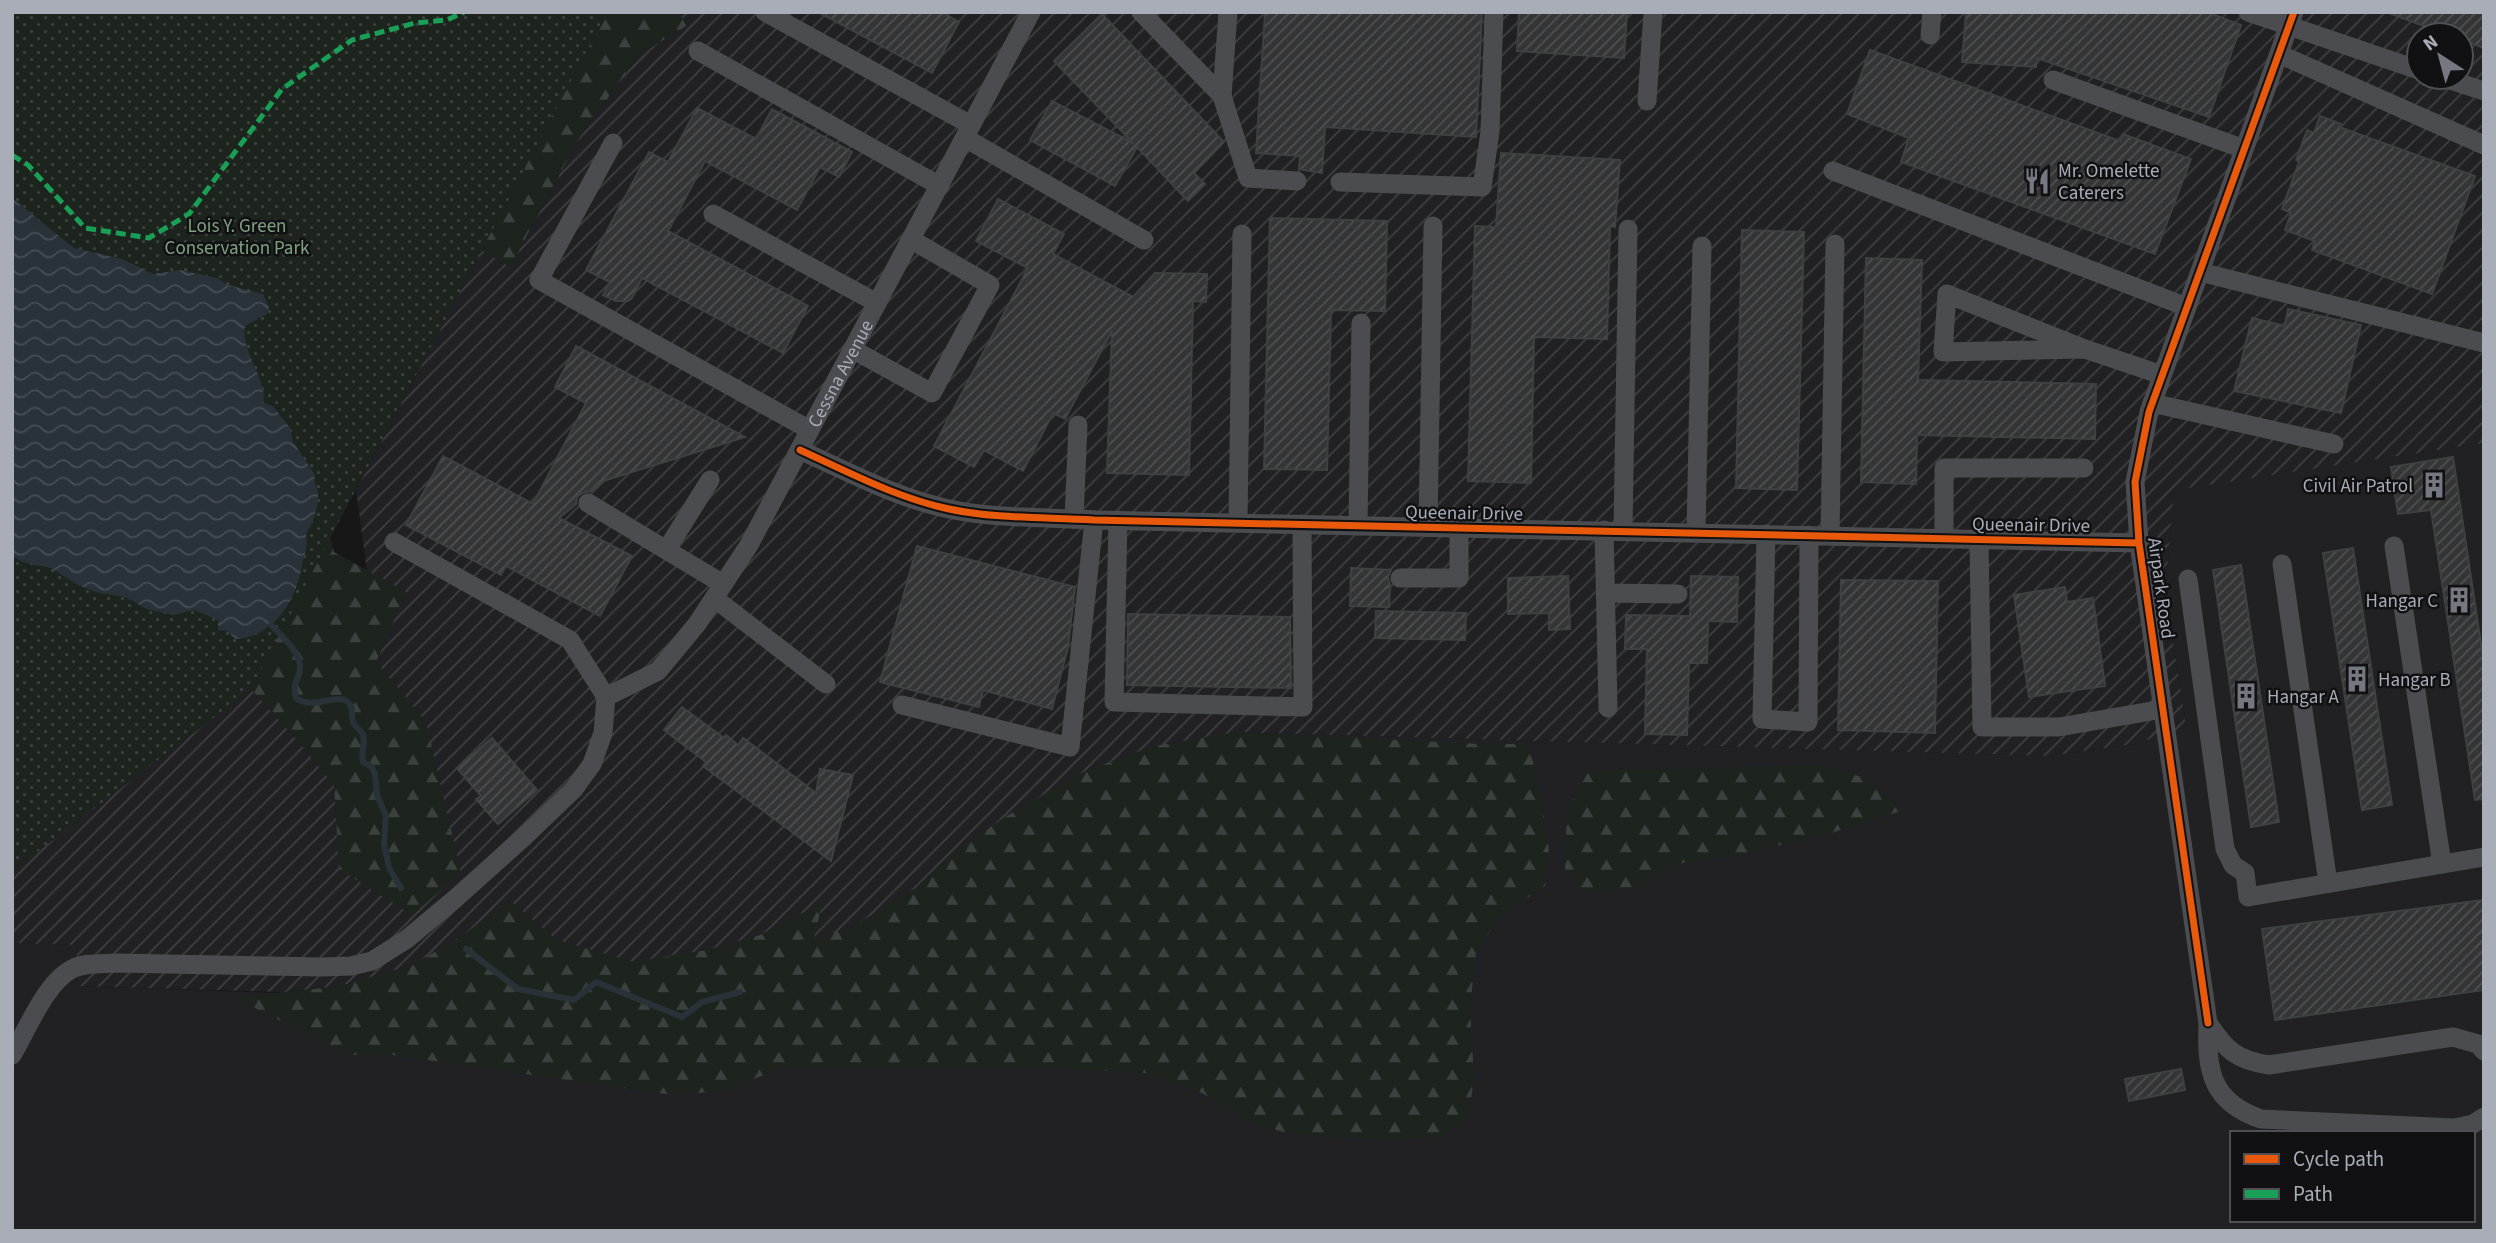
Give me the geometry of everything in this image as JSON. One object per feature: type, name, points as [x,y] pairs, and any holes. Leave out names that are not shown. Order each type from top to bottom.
[{"type":"street","points":[[765,12],[1144,240]]},
{"type":"street","name":"Cessna Avenue","points":[[606,697],[658,671],[697,624],[749,544],[1031,12]]},
{"type":"street","points":[[1141,12],[1222,96]]},
{"type":"street","points":[[1228,12],[1222,96],[1248,178],[1297,181]]},
{"type":"street","points":[[1340,182],[1482,187],[1490,132],[1494,12]]},
{"type":"street","points":[[1647,101],[1653,12]]},
{"type":"street","points":[[1930,35],[1932,12]]},
{"type":"street","points":[[2248,12],[2291,19],[2405,64]]},
{"type":"street","name":"Airpark Road","points":[[2291,19],[2152,404],[2135,482],[2139,543],[2208,1023],[2208,1061],[2215,1085],[2231,1103],[2244,1113],[2261,1119],[2455,1128],[2473,1124],[2484,1117]]},
{"type":"street","points":[[698,51],[940,186]]},
{"type":"street","points":[[2278,54],[2484,145]]},
{"type":"street","points":[[2053,80],[2244,149]]},
{"type":"street","points":[[613,143],[539,280],[810,430]]},
{"type":"street","points":[[1833,171],[2187,307]]},
{"type":"street","points":[[713,214],[877,303]]},
{"type":"street","points":[[1428,527],[1433,226]]},
{"type":"street","points":[[1608,708],[1606,593],[1613,530],[1628,229]]},
{"type":"street","points":[[1238,523],[1241,234]]},
{"type":"street","points":[[852,349],[932,393],[990,285],[912,240]]},
{"type":"street","points":[[1830,535],[1836,244]]},
{"type":"street","points":[[1696,532],[1702,246]]},
{"type":"street","points":[[2200,272],[2484,343]]},
{"type":"street","points":[[2085,349],[1943,352],[1947,294],[2085,349],[2162,375]]},
{"type":"street","points":[[1358,526],[1362,323]]},
{"type":"street","points":[[2152,404],[2334,444]]},
{"type":"street","points":[[1074,519],[1078,425]]},
{"type":"street","name":"Queenair Drive","points":[[800,450],[905,497],[950,509],[994,515],[1094,520],[2139,543]]},
{"type":"street","points":[[1944,538],[1944,468],[2084,468]]},
{"type":"street","points":[[667,549],[710,480]]},
{"type":"street","points":[[588,503],[667,549],[826,684]]},
{"type":"street","points":[[902,705],[1070,747],[1094,520]]},
{"type":"street","points":[[1118,520],[1114,702],[1303,707],[1302,524]]},
{"type":"street","points":[[1400,578],[1460,578],[1459,527]]},
{"type":"street","points":[[1766,534],[1762,719],[1808,722],[1808,535]]},
{"type":"street","points":[[1979,539],[1982,727],[2059,727],[2163,709]]},
{"type":"street","points":[[12,1055],[54,984],[73,968],[117,963],[322,967],[351,966],[372,961],[387,953],[456,898],[574,789],[596,754],[603,733],[606,697],[570,640],[394,542]]},
{"type":"street","points":[[2393,545],[2441,864]]},
{"type":"street","points":[[2282,564],[2328,883]]},
{"type":"street","points":[[2188,579],[2225,849],[2233,865],[2245,873],[2248,897],[2484,857]]},
{"type":"street","points":[[1606,593],[1678,594]]},
{"type":"street","points":[[2208,1023],[2224,1047],[2232,1053],[2254,1063],[2269,1065],[2453,1037],[2482,1046]]},
{"type":"shaded area","points":[[672,12],[2484,12],[2484,443],[2174,490],[2165,591],[2186,725],[2134,744],[2049,756],[1234,732],[948,857],[916,888],[852,927],[813,940],[821,903],[760,935],[707,950],[633,962],[557,940],[510,901],[466,933],[413,965],[340,986],[284,992],[75,986],[77,945],[12,943],[12,871],[251,689],[334,785],[339,869],[426,723],[376,662],[406,592],[367,571],[356,490],[482,250],[510,267],[579,138],[639,55],[690,23]]},
{"type":"shaded area","points":[[2484,443],[2484,1231],[12,1231],[12,943],[77,945],[75,986],[334,995],[1234,732],[2049,756],[2134,744],[2186,724],[2165,591],[2174,489]]},
{"type":"green space","name":"Lois Y. Green Conservation Park","points":[[12,12],[607,12],[251,689],[12,871]]},
{"type":"green space","points":[[545,12],[672,12],[691,23],[639,55],[579,138],[510,267],[466,241]]},
{"type":"green space","points":[[319,495],[334,552],[406,592],[376,662],[426,722],[461,873],[412,915],[339,869],[334,785],[251,689],[12,871],[90,634],[265,664],[264,631]]},
{"type":"green space","points":[[1234,732],[1529,744],[1543,808],[1549,852],[1545,886],[1501,916],[1476,951],[1470,1009],[1474,1077],[1469,1116],[1443,1136],[1392,1140],[1291,1134],[1254,1124],[1202,1093],[1148,1073],[1040,1068],[780,1068],[732,1088],[680,1096],[393,1055],[349,1055],[235,998],[340,986],[413,965],[466,933],[510,901],[557,940],[633,962],[707,950],[760,935],[822,903],[814,939],[852,927],[916,888],[948,857],[1005,817],[1081,773],[1150,747]]},
{"type":"green space","points":[[1821,765],[1865,778],[1901,811],[1831,833],[1734,856],[1682,863],[1638,887],[1586,892],[1565,873],[1567,809],[1589,771]]},
{"type":"water","points":[[12,198],[74,248],[122,259],[153,274],[180,270],[217,278],[228,285],[263,294],[269,307],[267,314],[245,326],[247,347],[262,384],[263,403],[273,406],[290,428],[293,442],[315,475],[318,498],[315,514],[306,534],[307,546],[294,591],[281,615],[261,632],[235,639],[227,631],[218,630],[218,620],[194,610],[173,615],[147,609],[125,597],[99,593],[78,585],[51,568],[23,562],[12,556]]},
{"type":"building","points":[[818,12],[941,12],[959,22],[932,73]]},
{"type":"building","points":[[1265,12],[1482,12],[1476,137],[1325,127],[1322,173],[1299,169],[1300,156],[1256,153]]},
{"type":"building","points":[[1519,12],[1627,12],[1624,58],[1517,51]]},
{"type":"building","points":[[1966,12],[2207,12],[2241,25],[2209,117],[2037,58],[2036,67],[1962,62]]},
{"type":"building","points":[[2484,12],[2484,48],[2475,44],[2475,21],[2410,21],[2391,14]]},
{"type":"building","points":[[1102,14],[1224,142],[1194,173],[1205,184],[1188,201],[1137,147],[1115,186],[1030,140],[1052,101],[1133,143],[1054,61]]},
{"type":"building","points":[[1870,50],[2120,141],[2123,134],[2191,159],[2155,254],[1901,162],[1909,138],[1847,114]]},
{"type":"building","points":[[697,108],[756,139],[772,109],[852,152],[839,177],[820,167],[797,210],[705,161],[668,231],[808,306],[783,353],[642,278],[632,298],[628,301],[616,301],[603,295],[610,282],[586,270],[649,152],[668,162]]},
{"type":"building","points":[[2320,116],[2341,124],[2339,127],[2475,176],[2432,294],[2312,250],[2315,241],[2285,230],[2291,213],[2282,209],[2299,162],[2296,160],[2307,130],[2314,133]]},
{"type":"building","points":[[1501,153],[1620,160],[1615,227],[1610,226],[1607,339],[1534,337],[1531,483],[1468,481],[1475,226],[1496,227]]},
{"type":"building","points":[[998,199],[1064,234],[1053,254],[1133,297],[1155,273],[1207,274],[1206,302],[1193,301],[1189,475],[1107,473],[1112,331],[1065,419],[1053,413],[1023,471],[984,450],[974,467],[934,446],[1028,268],[976,241]]},
{"type":"building","points":[[1270,218],[1387,221],[1385,311],[1331,310],[1327,470],[1264,469]]},
{"type":"building","points":[[1742,230],[1804,232],[1797,490],[1736,488]]},
{"type":"building","points":[[1866,258],[1922,260],[1918,380],[2096,384],[2095,439],[1917,435],[1916,484],[1861,482]]},
{"type":"building","points":[[2288,309],[2361,325],[2341,413],[2234,391],[2252,318],[2285,326]]},
{"type":"building","points":[[576,346],[745,437],[603,481],[591,491],[577,497],[576,504],[559,518],[632,556],[600,616],[506,566],[501,575],[406,525],[443,456],[533,504],[586,403],[555,387]]},
{"type":"building","name":"Hangar C","points":[[2453,457],[2484,664],[2484,799],[2475,800],[2431,510],[2398,514],[2391,467]]},
{"type":"building","points":[[917,546],[1075,587],[1068,647],[1052,709],[983,690],[979,707],[880,682]]},
{"type":"building","name":"Hangar B","points":[[2353,548],[2392,805],[2362,810],[2323,553]]},
{"type":"building","name":"Hangar A","points":[[2241,565],[2279,822],[2251,827],[2213,570]]},
{"type":"building","points":[[1351,568],[1391,570],[1388,577],[1389,607],[1350,606]]},
{"type":"building","points":[[1568,576],[1570,629],[1549,630],[1549,613],[1508,614],[1508,578]]},
{"type":"building","points":[[1691,576],[1738,577],[1737,622],[1708,621],[1707,663],[1689,663],[1687,735],[1645,734],[1647,649],[1625,649],[1626,615],[1690,616]]},
{"type":"building","points":[[1841,580],[1938,581],[1935,733],[1838,730]]},
{"type":"building","points":[[2065,587],[2067,602],[2093,598],[2105,686],[2029,697],[2014,595]]},
{"type":"building","points":[[1376,611],[1466,613],[1465,640],[1375,638]]},
{"type":"building","points":[[1128,614],[1290,617],[1291,688],[1127,685]]},
{"type":"building","points":[[682,707],[724,738],[726,735],[738,745],[743,738],[816,793],[820,769],[853,775],[831,861],[703,766],[706,762],[664,730]]},
{"type":"building","points":[[492,738],[537,790],[498,824],[476,799],[481,796],[457,768]]},
{"type":"building","points":[[2484,900],[2484,990],[2275,1020],[2262,929]]},
{"type":"building","points":[[2181,1069],[2185,1090],[2129,1101],[2125,1079]]},
{"type":"waterway","points":[[271,625],[289,644],[299,660],[296,698],[310,703],[343,699],[351,707],[353,722],[364,738],[363,762],[372,767],[375,774],[377,795],[386,816],[384,844],[389,868],[401,888]]},
{"type":"waterway","points":[[466,949],[518,989],[574,1000],[596,982],[682,1017],[702,1002],[740,992]]},
{"type":"marked path","points":[[12,155],[28,165],[85,228],[149,238],[189,214],[282,89],[352,40],[415,23],[447,20],[464,12]]},
{"type":"cycle path","points":[[2208,1023],[2139,543],[2135,482],[2149,412],[2294,12]]},
{"type":"cycle path","points":[[800,450],[873,484],[911,498],[949,509],[1003,516],[2139,543]]},
{"type":"place","name":"Mr. Omelette Caterers","points":[[2037,181]]},
{"type":"place","name":"Civil Air Patrol","points":[[2434,485]]},
{"type":"place","name":"Hangar C","points":[[2459,600]]},
{"type":"place","name":"Hangar B","points":[[2357,679]]},
{"type":"place","name":"Hangar A","points":[[2246,696]]}]
